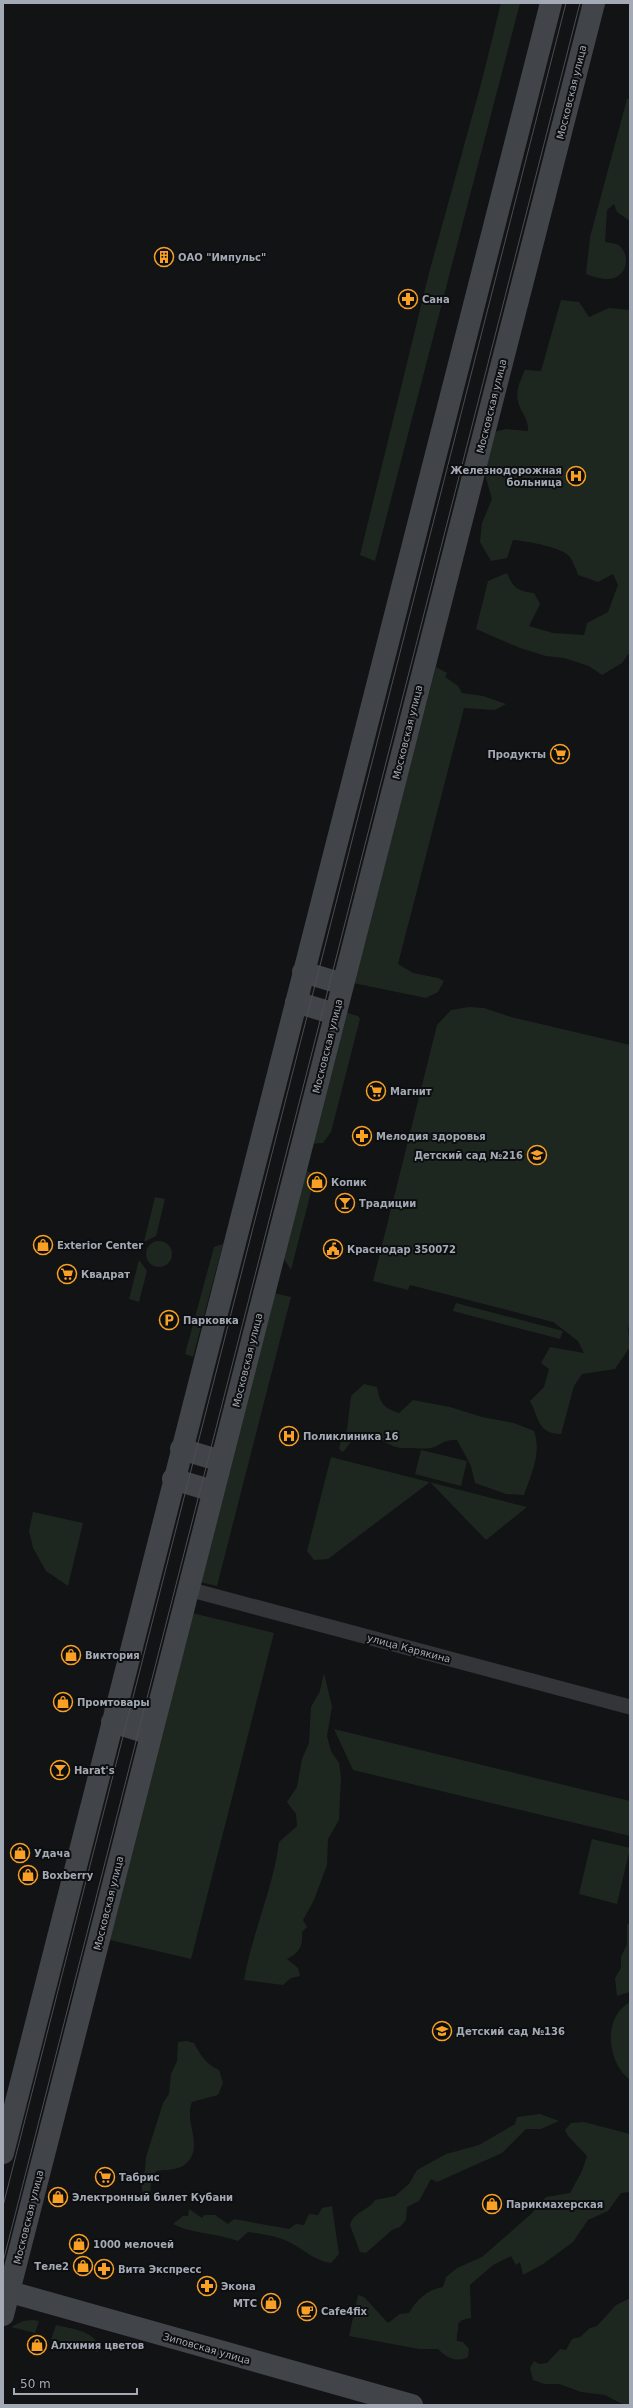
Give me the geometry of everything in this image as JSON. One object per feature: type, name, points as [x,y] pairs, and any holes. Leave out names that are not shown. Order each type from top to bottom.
[{"type":"street","points":[[3,2153],[173,1479],[551,3]]},
{"type":"street","name":"Московская улица","points":[[3,2315],[6,2290],[153,1726],[593,3]]},
{"type":"street","points":[[303,972],[343,984]]},
{"type":"street","points":[[296,1002],[335,1014]]},
{"type":"street","points":[[181,1449],[221,1461]]},
{"type":"street","points":[[173,1479],[213,1491]]},
{"type":"street","name":"улица Карякина","points":[[188,1589],[630,1707]]},
{"type":"street","points":[[114,1714],[153,1726]]},
{"type":"street","name":"Зиповская улица","points":[[6,2290],[412,2405]]},
{"type":"shaded area","points":[[501,3],[520,3],[375,561],[360,555],[429,273],[481,84]]},
{"type":"shaded area","points":[[627,99],[630,99],[630,221],[617,212],[614,204],[607,210],[605,242],[620,246],[626,257],[626,263],[621,273],[617,277],[604,279],[586,274],[590,237]]},
{"type":"shaded area","name":"Железнодорожная больница","points":[[561,300],[579,302],[589,317],[609,308],[630,310],[630,652],[622,663],[602,675],[589,666],[564,658],[546,656],[520,648],[476,629],[488,581],[507,573],[517,588],[534,593],[540,604],[529,626],[553,633],[584,635],[587,623],[608,612],[618,585],[613,574],[598,582],[578,575],[570,557],[566,553],[552,547],[513,540],[507,558],[491,561],[480,542],[482,523],[492,499],[484,471],[490,433],[506,429],[528,431],[527,422],[517,397],[520,381],[525,370],[541,371]]},
{"type":"shaded area","points":[[436,667],[447,673],[445,677],[458,686],[462,693],[483,696],[506,704],[495,710],[464,708],[398,964],[413,973],[438,978],[444,981],[438,992],[426,998],[353,983]]},
{"type":"shaded area","name":"Детский сад №216","points":[[469,1007],[484,1008],[511,1017],[630,1045],[630,1323],[628,1329],[630,1347],[615,1369],[582,1374],[574,1386],[561,1434],[547,1431],[543,1428],[530,1401],[544,1387],[549,1369],[541,1363],[550,1347],[584,1353],[578,1341],[553,1322],[410,1285],[408,1290],[373,1281],[437,1025],[451,1010]]},
{"type":"shaded area","points":[[345,1012],[358,1016],[360,1019],[331,1132],[323,1143],[307,1144]]},
{"type":"shaded area","points":[[302,1167],[315,1176],[291,1270],[280,1253]]},
{"type":"shaded area","points":[[155,1197],[165,1199],[156,1236],[144,1242]]},
{"type":"shaded area","points":[[159,1241],[168,1245],[172,1254],[168,1263],[159,1267],[150,1263],[146,1254],[150,1245]]},
{"type":"shaded area","points":[[223,1244],[193,1357],[185,1354],[214,1247]]},
{"type":"shaded area","points":[[139,1260],[147,1271],[139,1302],[129,1299]]},
{"type":"shaded area","points":[[270,1292],[291,1297],[217,1586],[196,1581]]},
{"type":"shaded area","points":[[456,1303],[563,1331],[560,1339],[453,1311]]},
{"type":"shaded area","points":[[364,1384],[377,1387],[379,1397],[383,1404],[389,1409],[399,1413],[413,1400],[450,1407],[482,1417],[514,1423],[534,1431],[537,1447],[535,1463],[524,1495],[506,1494],[475,1483],[471,1466],[457,1440],[446,1441],[431,1448],[400,1448],[390,1445],[372,1435],[362,1434],[356,1436],[343,1452],[339,1449],[341,1440],[347,1430],[351,1396]]},
{"type":"shaded area","points":[[421,1450],[467,1461],[461,1486],[415,1474]]},
{"type":"shaded area","points":[[331,1457],[430,1482],[328,1559],[314,1560],[307,1551]]},
{"type":"shaded area","points":[[430,1482],[527,1507],[486,1540]]},
{"type":"shaded area","points":[[33,1512],[83,1523],[68,1586],[46,1571],[33,1548],[29,1531]]},
{"type":"shaded area","points":[[188,1612],[274,1633],[191,1959],[106,1939]]},
{"type":"shaded area","points":[[324,1673],[332,1707],[327,1736],[331,1751],[339,1763],[341,1777],[339,1820],[328,1839],[327,1865],[314,1900],[303,1920],[307,1927],[302,1932],[300,1948],[295,1954],[287,1959],[298,1968],[300,1976],[291,1978],[283,1985],[244,1980],[252,1945],[272,1877],[279,1842],[297,1826],[296,1814],[287,1802],[297,1787],[302,1759],[309,1743],[311,1707],[320,1691]]},
{"type":"shaded area","points":[[334,1729],[630,1801],[630,1836],[353,1770]]},
{"type":"shaded area","points":[[592,1839],[630,1848],[617,1904],[579,1894]]},
{"type":"shaded area","points":[[630,1921],[630,1992],[617,1996],[615,1978],[621,1968],[621,1957],[627,1944],[627,1925]]},
{"type":"shaded area","points":[[630,2002],[630,2080],[616,2063],[611,2040],[615,2018],[621,2009]]},
{"type":"shaded area","points":[[187,2041],[194,2043],[204,2059],[219,2070],[223,2083],[218,2095],[192,2102],[190,2119],[194,2144],[190,2159],[183,2166],[174,2169],[156,2171],[151,2182],[150,2196],[147,2198],[143,2197],[141,2183],[145,2170],[146,2157],[163,2103],[169,2094],[171,2074],[177,2061],[178,2042]]},
{"type":"shaded area","points":[[540,2114],[559,2121],[541,2129],[526,2129],[502,2153],[437,2182],[431,2179],[419,2201],[407,2207],[406,2220],[400,2227],[392,2230],[366,2253],[360,2252],[350,2225],[352,2220],[358,2214],[369,2207],[375,2200],[395,2196],[409,2184],[417,2170],[446,2154],[479,2145],[515,2124],[517,2117]]},
{"type":"shaded area","points":[[584,2122],[630,2134],[630,2192],[621,2193],[608,2211],[588,2220],[573,2242],[543,2264],[523,2275],[520,2262],[516,2265],[511,2256],[493,2265],[470,2285],[471,2318],[462,2320],[458,2324],[457,2339],[457,2341],[463,2342],[469,2349],[468,2357],[460,2360],[452,2359],[438,2349],[419,2349],[349,2336],[358,2295],[364,2297],[388,2323],[400,2314],[409,2313],[415,2303],[423,2296],[432,2290],[443,2287],[446,2277],[457,2268],[482,2257],[531,2214],[546,2197],[570,2193],[582,2171],[587,2156],[568,2136],[565,2130],[571,2123]]},
{"type":"shaded area","points":[[332,2206],[339,2254],[331,2263],[319,2260],[289,2242],[264,2234],[248,2232],[238,2241],[222,2236],[188,2230],[173,2224],[183,2216],[188,2216],[189,2209],[202,2218],[204,2215],[215,2215],[228,2224],[234,2219],[289,2229],[296,2224],[304,2225],[309,2214],[318,2215],[322,2208]]},
{"type":"shaded area","points":[[630,2298],[630,2405],[622,2404],[605,2395],[581,2392],[559,2384],[544,2384],[533,2380],[530,2368],[534,2361],[539,2364],[547,2363],[560,2349],[566,2350],[572,2339],[580,2337],[590,2328],[597,2326],[616,2305]]},
{"type":"shaded area","points":[[23,2321],[39,2321],[35,2333],[11,2327]]},
{"type":"shaded area","points":[[56,2325],[90,2335],[95,2339],[98,2345],[98,2352],[51,2339]]},
{"type":"tram line","points":[[3,2206],[566,3]]},
{"type":"tram line","points":[[3,2262],[580,3]]},
{"type":"place","name":"ОАО \"Импульс\"","points":[[164,257]]},
{"type":"place","name":"Сана","points":[[408,299]]},
{"type":"place","name":"Железнодорожная больница","points":[[576,476]]},
{"type":"place","name":"Продукты","points":[[560,754]]},
{"type":"place","name":"Магнит","points":[[376,1091]]},
{"type":"place","name":"Мелодия здоровья","points":[[362,1136]]},
{"type":"place","name":"Детский сад №216","points":[[537,1155]]},
{"type":"place","name":"Копик","points":[[317,1182]]},
{"type":"place","name":"Традиции","points":[[345,1203]]},
{"type":"place","name":"Exterior Center","points":[[43,1245]]},
{"type":"place","name":"Краснодар 350072","points":[[333,1249]]},
{"type":"place","name":"Квадрат","points":[[67,1274]]},
{"type":"place","name":"Парковка","points":[[169,1320]]},
{"type":"place","name":"Поликлиника 16","points":[[289,1436]]},
{"type":"place","name":"Виктория","points":[[71,1655]]},
{"type":"place","name":"Промтовары","points":[[63,1702]]},
{"type":"place","name":"Harat's","points":[[60,1770]]},
{"type":"place","name":"Удача","points":[[20,1853]]},
{"type":"place","name":"Boxberry","points":[[28,1875]]},
{"type":"place","name":"Детский сад №136","points":[[442,2031]]},
{"type":"place","name":"Табрис","points":[[105,2177]]},
{"type":"place","name":"Электронный билет Кубани","points":[[58,2197]]},
{"type":"place","name":"Парикмахерская","points":[[492,2204]]},
{"type":"place","name":"1000 мелочей","points":[[79,2244]]},
{"type":"place","name":"Теле2","points":[[83,2266]]},
{"type":"place","name":"Вита Экспресс","points":[[104,2269]]},
{"type":"place","name":"Экона","points":[[207,2286]]},
{"type":"place","name":"МТС","points":[[271,2303]]},
{"type":"place","name":"Cafe4fix","points":[[307,2311]]},
{"type":"place","name":"Алхимия цветов","points":[[37,2345]]}]
